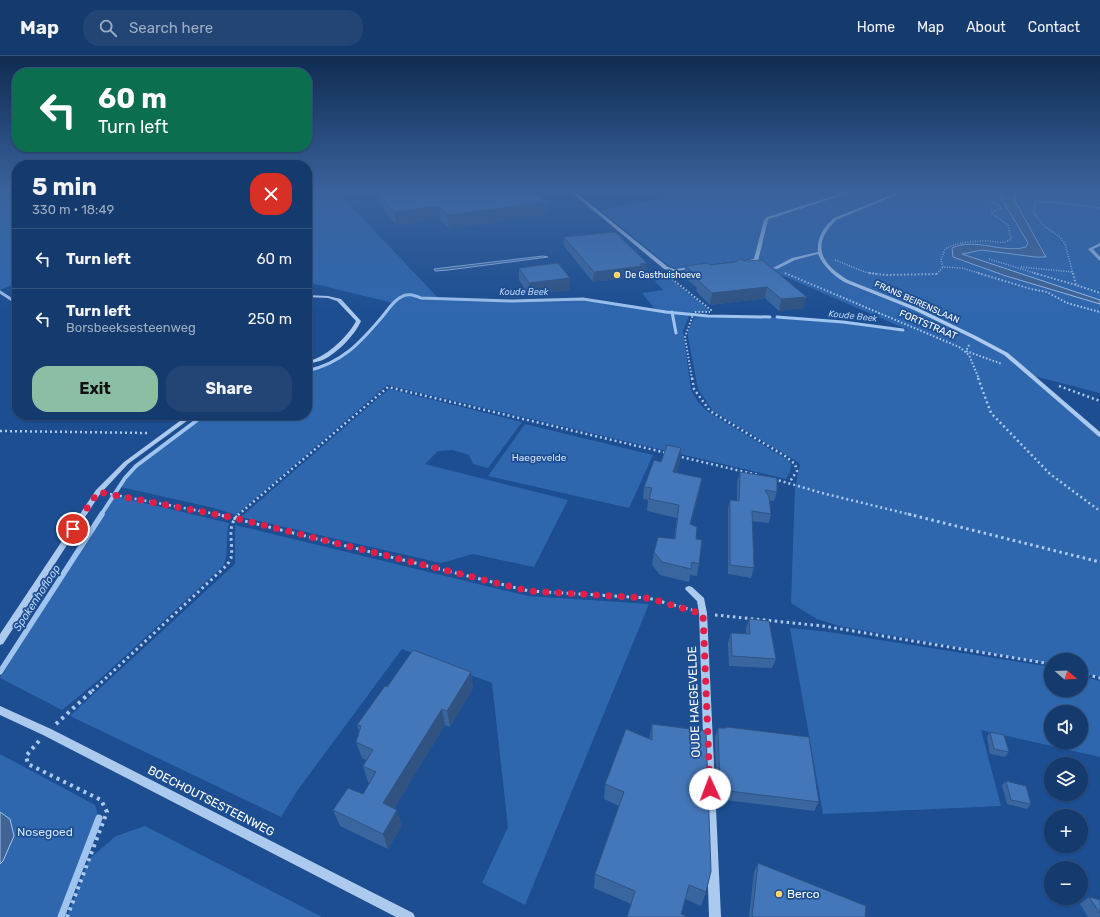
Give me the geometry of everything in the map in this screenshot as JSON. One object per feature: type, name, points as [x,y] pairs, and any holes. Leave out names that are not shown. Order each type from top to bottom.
[{"type":"street","points":[[621,231],[666,268],[679,270],[702,267]]},
{"type":"street","points":[[733,263],[756,260],[763,231]]},
{"type":"street","points":[[774,268],[794,259],[820,255],[823,231]]},
{"type":"street","points":[[1100,244],[1090,249],[1100,260]]},
{"type":"street","name":"FRANS BEIRENSLAAN","points":[[820,255],[828,267],[841,278],[916,309],[974,336],[1006,354],[1100,435]]},
{"type":"street","points":[[312,296],[328,297],[339,300],[360,321],[358,327],[337,347],[320,359],[312,361]]},
{"type":"street","points":[[0,641],[98,492],[126,463],[185,420]]},
{"type":"street","name":"OUDE HAEGEVELDE","points":[[689,589],[702,600],[715,917]]},
{"type":"street","name":"BOECHOUTSESTEENWEG","points":[[0,710],[48,732],[409,917]]},
{"type":"path","points":[[943,267],[940,260],[945,249],[954,244],[985,241],[1005,243],[1011,239],[1011,231]]},
{"type":"path","points":[[1052,231],[1060,237],[1065,244],[1076,285]]},
{"type":"path","points":[[820,255],[842,262],[865,272],[886,275],[937,274],[943,267]]},
{"type":"path","points":[[989,259],[1100,293]]},
{"type":"path","points":[[1014,266],[1072,272]]},
{"type":"path","points":[[943,267],[962,268],[980,273],[1031,289],[1046,292],[1067,303],[1100,312]]},
{"type":"path","name":"FORTSTRAAT","points":[[774,268],[952,343],[966,351],[972,360],[986,404],[991,413],[1050,474],[1100,511]]},
{"type":"path","points":[[674,280],[711,310],[710,312],[697,312],[693,314],[686,331],[685,337],[694,389],[710,411],[786,456],[795,464],[797,471],[789,483]]},
{"type":"path","points":[[67,917],[107,812],[101,800],[28,764],[26,756],[48,732],[226,566],[231,558],[230,530],[235,518],[388,386],[758,475]]},
{"type":"path","points":[[0,431],[165,435]]},
{"type":"path","points":[[774,479],[822,493],[1100,562]]},
{"type":"path","points":[[98,492],[235,518],[529,591],[648,598],[703,614],[823,626],[1044,663]]},
{"type":"path","points":[[1088,675],[1100,678]]},
{"type":"green space","points":[[0,231],[12,231],[12,285],[0,290]]},
{"type":"green space","points":[[312,231],[375,231],[439,299],[512,301],[583,299],[687,314],[689,316],[683,331],[691,390],[698,402],[708,412],[788,460],[791,464],[790,472],[786,479],[387,385],[236,515],[214,508],[121,487],[136,466],[197,420],[312,420],[312,370],[333,364],[353,350],[393,303],[312,283]]},
{"type":"green space","points":[[626,231],[1020,231],[1028,243],[1026,247],[1011,249],[960,245],[960,260],[1100,304],[1100,393],[1030,375],[1100,435],[1100,677],[1088,674],[1088,653],[1044,653],[1044,663],[839,626],[817,619],[791,603],[795,487],[800,465],[798,462],[713,411],[698,389],[688,337],[688,332],[694,318],[708,316],[792,318],[843,322],[897,330],[908,330],[765,268],[751,259],[684,268],[670,267]]},
{"type":"green space","points":[[1032,231],[1100,231],[1100,300],[962,254],[982,250],[1046,256]]},
{"type":"green space","points":[[666,275],[709,310],[709,312],[691,313],[665,311],[654,308],[642,293],[663,290],[655,281]]},
{"type":"green space","points":[[389,389],[522,422],[488,468],[473,464],[469,455],[453,450],[438,451],[425,464],[568,500],[534,567],[473,554],[441,563],[241,517]]},
{"type":"green space","name":"Haegevelde","points":[[525,424],[653,455],[629,508],[488,476]]},
{"type":"green space","points":[[115,496],[229,523],[227,550],[224,565],[101,678],[62,710],[0,678]]},
{"type":"green space","points":[[235,525],[528,596],[649,604],[525,905],[482,883],[508,827],[492,683],[402,649],[297,791],[281,817],[70,716],[235,564]]},
{"type":"green space","points":[[790,628],[829,632],[1044,666],[1044,697],[1088,697],[1088,678],[1100,681],[1100,757],[1065,749],[1088,749],[1088,705],[1044,705],[1044,744],[981,730],[1001,806],[823,814]]},
{"type":"green space","name":"Nosegoed","points":[[0,754],[95,805],[99,818],[61,917],[0,917]]},
{"type":"green space","points":[[145,826],[322,917],[67,917],[89,859],[116,836]]},
{"type":"shaded area","points":[[1021,231],[1032,231],[1046,257],[982,250],[962,254],[1100,300],[1100,304],[1006,276],[953,257],[952,248],[961,245],[970,244],[1017,249],[1026,247],[1028,243]]},
{"type":"shaded area","points":[[543,256],[548,257],[448,270],[435,271],[434,269]]},
{"type":"shaded area","points":[[0,812],[10,819],[14,836],[3,861],[0,864]]},
{"type":"building","points":[[615,232],[647,263],[640,264],[642,266],[594,272],[564,237]]},
{"type":"building","points":[[740,259],[745,261],[762,260],[807,297],[781,299],[767,287],[712,293],[698,280],[701,279],[685,266],[707,263],[710,265],[735,262]]},
{"type":"building","points":[[558,263],[570,278],[529,283],[519,268]]},
{"type":"building","points":[[667,445],[681,448],[673,472],[702,478],[690,524],[697,527],[696,539],[702,540],[699,564],[692,562],[691,569],[662,562],[654,552],[658,537],[675,539],[679,505],[649,499],[652,488],[644,487],[654,460],[661,462]]},
{"type":"building","points":[[740,472],[777,478],[777,492],[765,490],[769,497],[771,514],[752,511],[754,568],[730,565],[730,500],[739,501]]},
{"type":"building","points":[[749,619],[769,621],[776,659],[732,656],[731,633],[750,634]]},
{"type":"building","points":[[413,650],[471,672],[447,711],[442,709],[383,803],[397,810],[383,834],[333,810],[348,788],[363,794],[376,772],[363,766],[373,750],[356,742],[361,726],[357,725],[385,686],[387,687]]},
{"type":"building","points":[[652,724],[706,731],[711,871],[706,892],[689,885],[681,914],[688,917],[627,917],[635,891],[595,874],[624,792],[605,784],[626,729],[652,740]]},
{"type":"building","points":[[727,727],[809,737],[819,802],[720,790],[718,728]]},
{"type":"building","points":[[990,732],[1004,735],[1009,752],[994,749]]},
{"type":"building","points":[[1006,781],[1026,786],[1031,804],[1011,800]]},
{"type":"building","name":"Berco","points":[[758,863],[866,906],[865,917],[752,917]]},
{"type":"building","points":[[1089,897],[1100,900],[1100,913]]},
{"type":"waterway","name":"Koude Beek","points":[[0,292],[12,300]]},
{"type":"waterway","name":"Koude Beek","points":[[312,369],[330,363],[349,351],[366,335],[398,298],[408,295],[421,298],[512,301],[583,299],[672,313]]},
{"type":"waterway","name":"Koude Beek","points":[[672,313],[708,316],[770,317]]},
{"type":"waterway","points":[[672,313],[676,333]]},
{"type":"waterway","name":"Koude Beek","points":[[777,317],[843,322],[903,330]]},
{"type":"waterway","name":"Spokenhofloop","points":[[101,515],[125,478],[136,466],[197,420]]},
{"type":"waterway","name":"Spokenhofloop","points":[[0,672],[102,514]]},
{"type":"waterway","points":[[61,917],[99,818]]},
{"type":"place","name":"De Gasthuishoeve","points":[[617,275]]},
{"type":"place","name":"Berco","points":[[779,894]]},
{"type":"route","points":[[73,529],[98,492],[235,518],[529,591],[648,598],[703,614],[710,789]]}]
